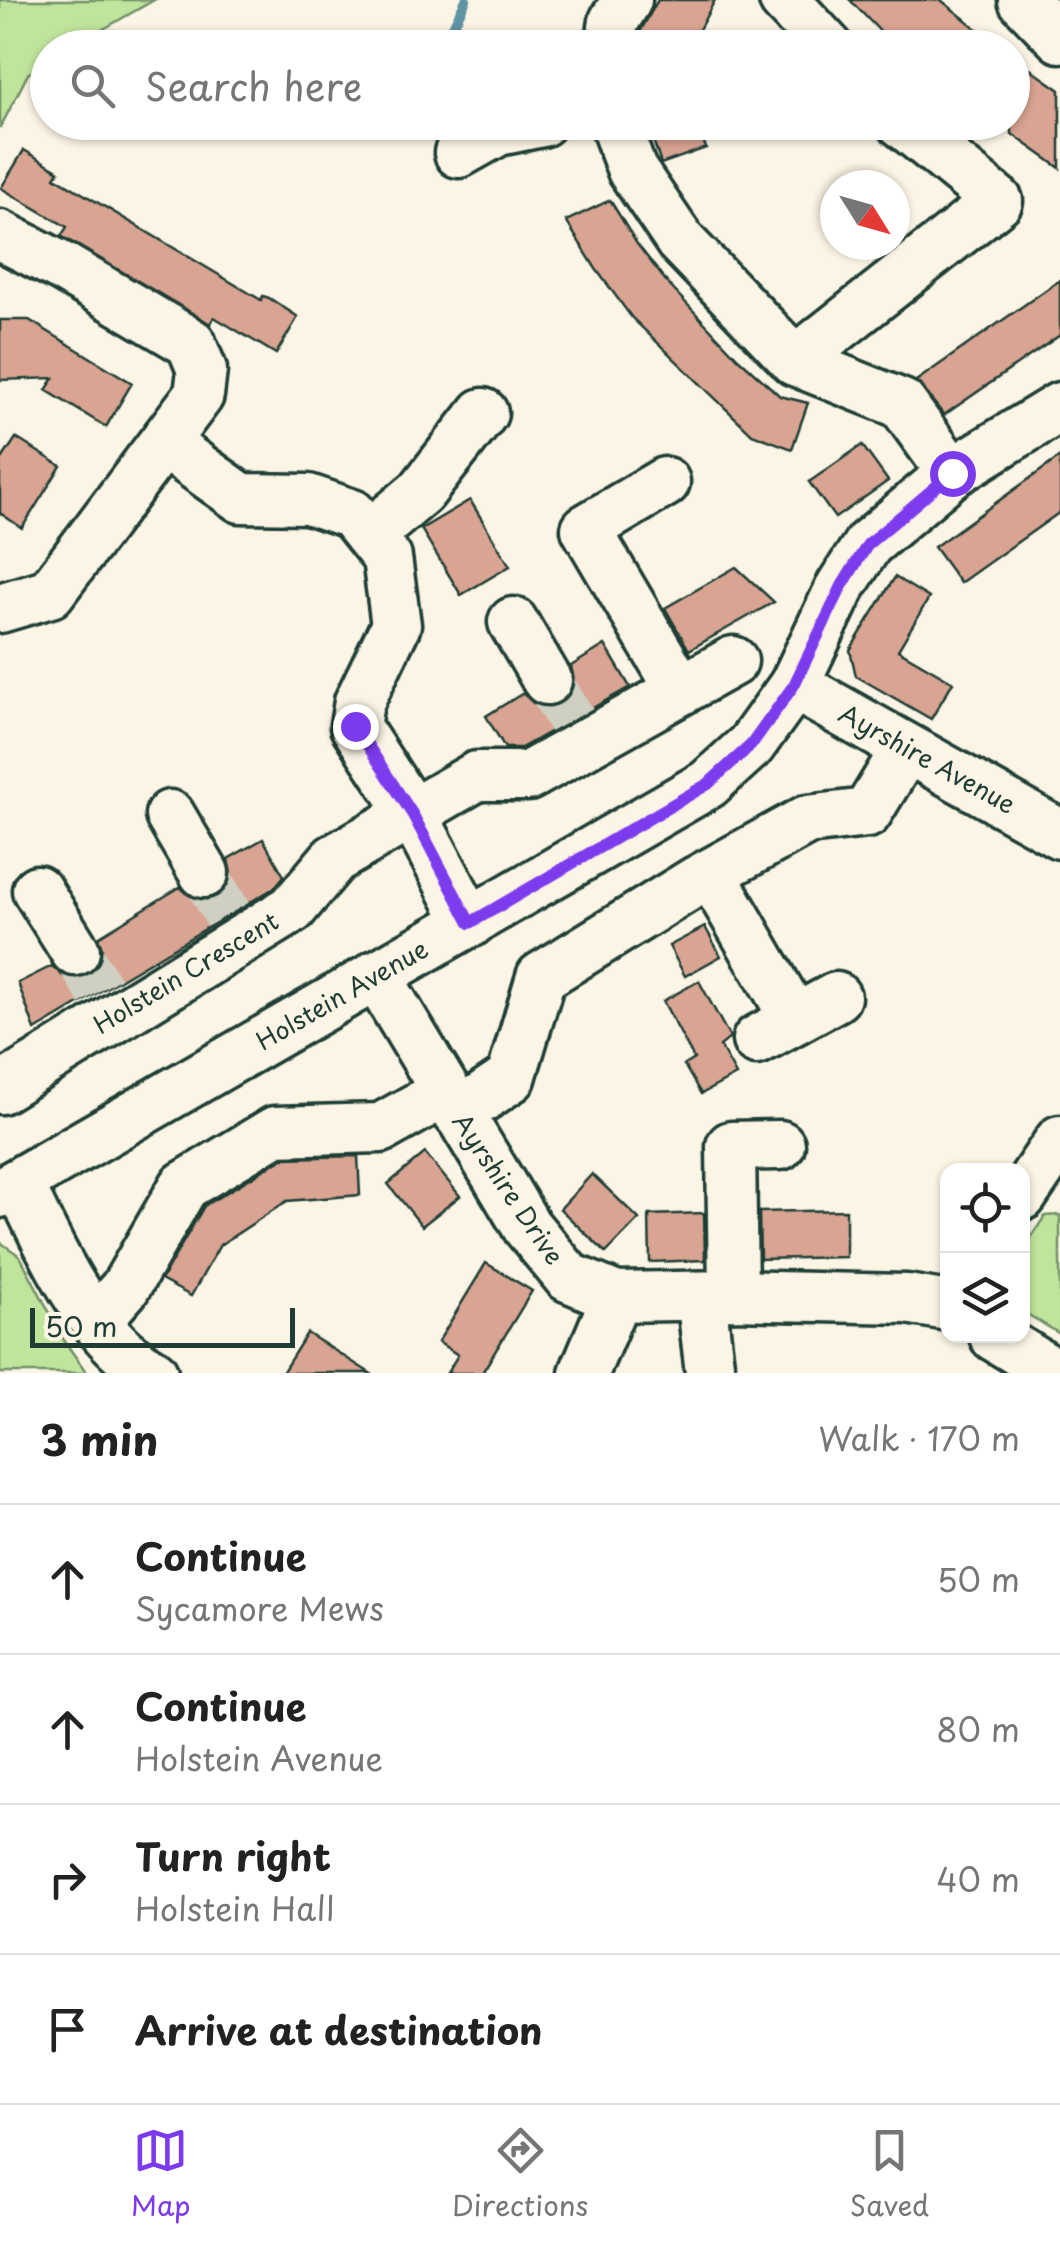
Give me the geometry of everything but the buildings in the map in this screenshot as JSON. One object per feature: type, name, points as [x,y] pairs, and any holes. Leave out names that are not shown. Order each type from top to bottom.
[{"type":"street","points":[[613,30],[627,0]]},
{"type":"street","points":[[784,0],[812,30]]},
{"type":"street","points":[[1023,0],[1060,38]]},
{"type":"street","points":[[459,153],[482,140]]},
{"type":"street","points":[[621,140],[632,170],[680,241],[795,362],[902,404],[952,473]]},
{"type":"street","points":[[795,362],[998,201],[922,140]]},
{"type":"street","points":[[0,236],[64,268],[190,342],[202,370],[198,396],[50,593],[0,608]]},
{"type":"street","name":"Holstein Avenue","points":[[10,1188],[708,784],[751,745],[794,685],[842,586],[868,544],[952,473],[1060,407]]},
{"type":"street","points":[[371,534],[421,492],[483,413]]},
{"type":"street","points":[[164,443],[241,498],[308,499],[352,514],[387,558],[396,625],[359,702],[355,726],[413,815],[470,923]]},
{"type":"street","points":[[665,482],[586,529],[680,689]]},
{"type":"street","points":[[513,622],[547,680]]},
{"type":"street","name":"Holstein Crescent","points":[[0,1089],[108,1003],[236,927],[292,909],[334,859],[477,776],[528,776],[579,732],[680,689],[733,660]]},
{"type":"street","name":"Ayrshire Avenue","points":[[794,685],[1060,834]]},
{"type":"street","points":[[96,1322],[124,1288],[184,1186],[274,1131],[381,1128],[511,1078],[542,977],[808,820],[867,813],[906,749]]},
{"type":"street","points":[[170,815],[204,873]]},
{"type":"street","points":[[711,874],[796,1019]]},
{"type":"street","points":[[37,890],[76,951]]},
{"type":"street","name":"Ayrshire Drive","points":[[376,976],[527,1226],[568,1277],[616,1297],[908,1299],[940,1305]]},
{"type":"street","points":[[1030,1184],[1060,1140]]},
{"type":"street","points":[[710,1373],[731,1146],[780,1145]]},
{"type":"street","points":[[10,1188],[96,1322],[117,1348],[153,1373]]},
{"type":"street","points":[[584,1373],[616,1297]]},
{"type":"street","points":[[1005,1343],[1054,1373]]},
{"type":"green space","points":[[0,0],[154,0],[102,30],[30,30],[30,73],[0,128]]},
{"type":"green space","points":[[1060,1215],[1060,1334],[1030,1316],[1030,1238],[1045,1216]]},
{"type":"green space","points":[[0,1242],[20,1256],[65,1342],[87,1373],[0,1373]]},
{"type":"waterway","points":[[451,30],[466,0]]},
{"type":"tunnel","points":[[547,680],[572,721]]},
{"type":"tunnel","points":[[204,873],[228,915]]},
{"type":"tunnel","points":[[75,951],[100,991]]},
{"type":"route","points":[[355,726],[413,815],[470,923],[708,784],[751,745],[794,685],[842,586],[868,544],[952,473]]}]
